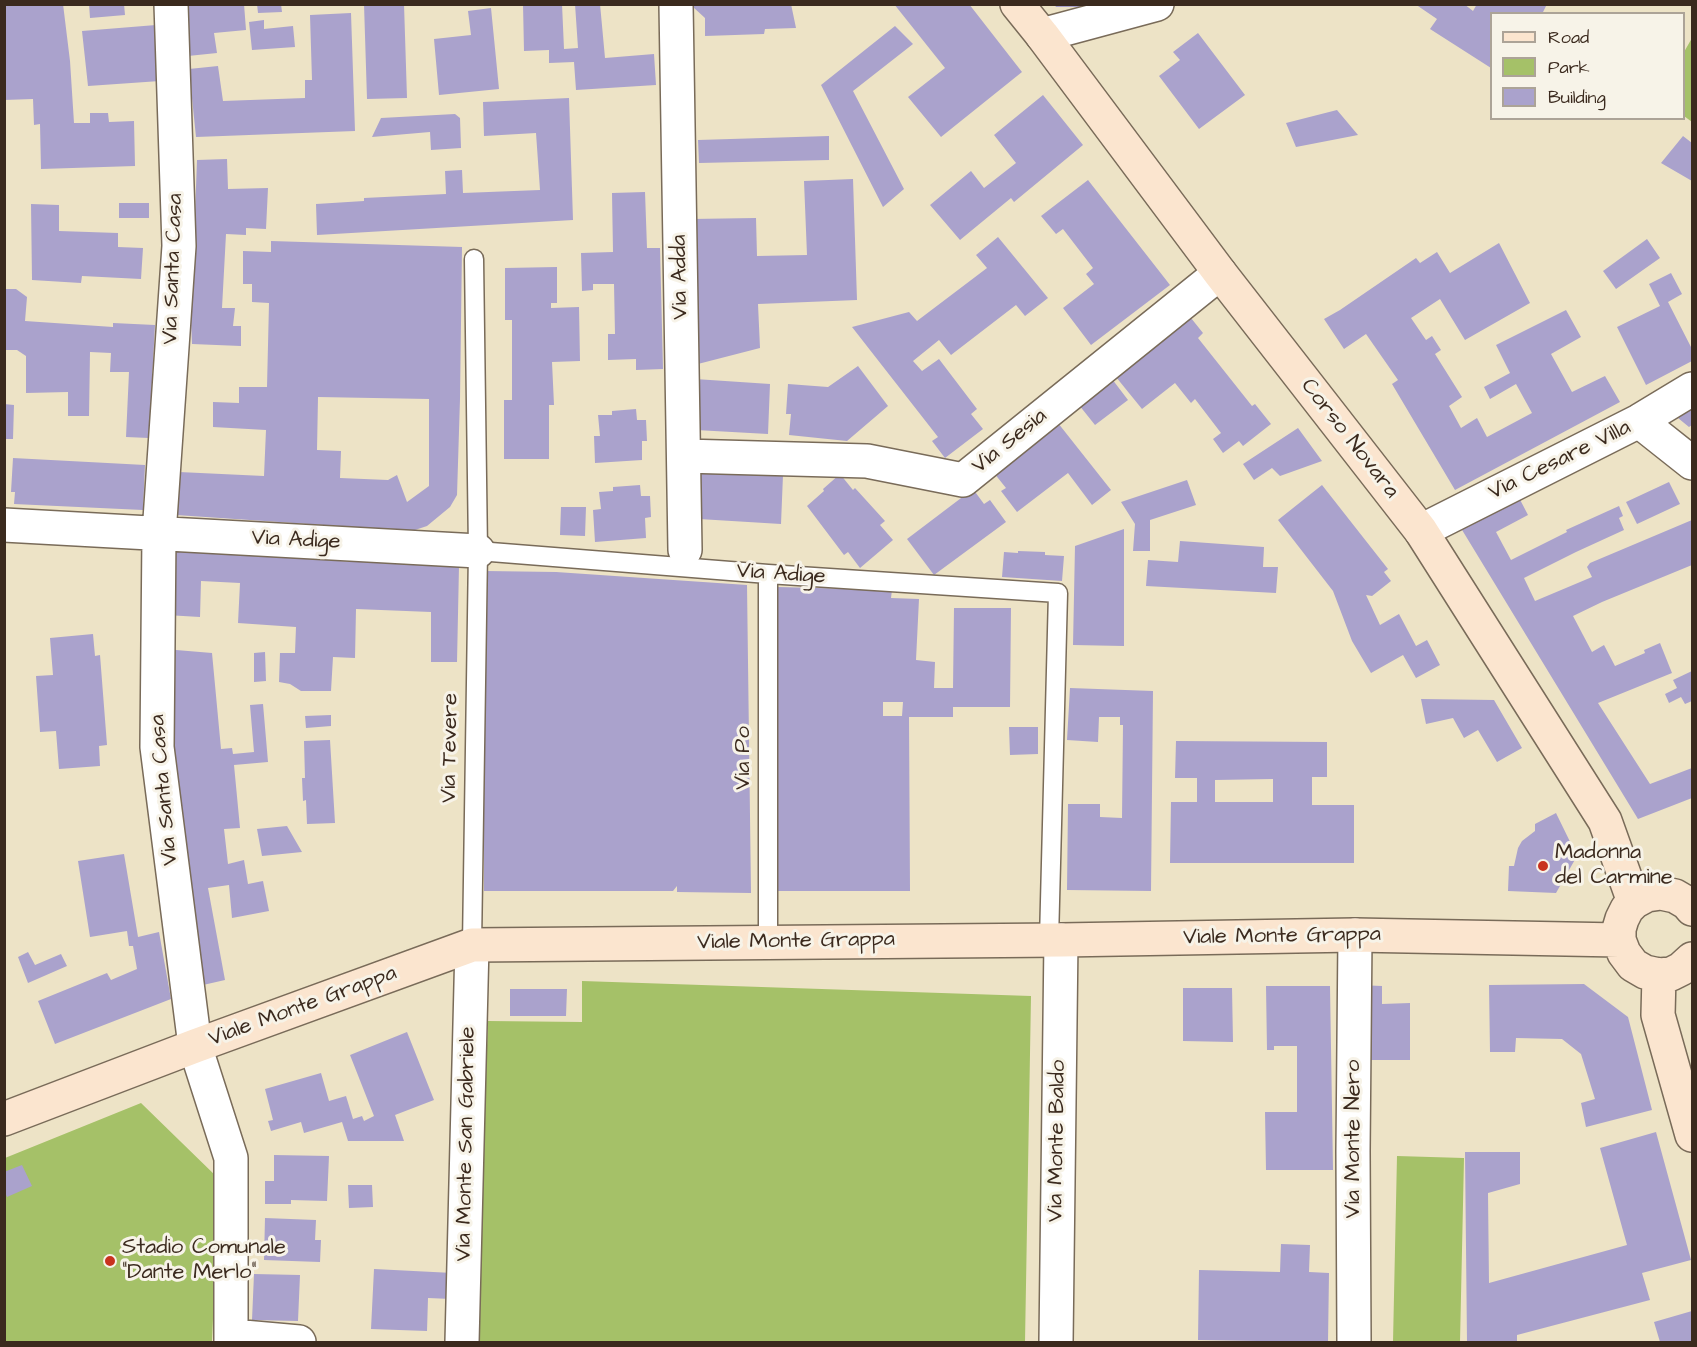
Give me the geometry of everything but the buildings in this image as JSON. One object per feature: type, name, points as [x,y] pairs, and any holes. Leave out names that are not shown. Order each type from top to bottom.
[{"type":"street","name":"Via Santa Casa","points":[[171,4],[179,246],[159,534],[157,747],[195,1046],[231,1158],[231,1339]]},
{"type":"street","name":"Via Adda","points":[[676,4],[685,549]]},
{"type":"street","name":"Corso Novara","points":[[1017,4],[1220,273],[1421,531],[1605,821],[1634,902]]},
{"type":"street","points":[[1042,35],[1157,4]]},
{"type":"street","name":"Via Sesia","points":[[684,456],[867,460],[963,480],[1220,273]]},
{"type":"street","points":[[1639,421],[1692,389]]},
{"type":"street","name":"Via Cesare Villa","points":[[1421,531],[1639,421],[1692,463]]},
{"type":"street","points":[[4,525],[159,534]]},
{"type":"street","name":"Via Adige","points":[[159,534],[478,551]]},
{"type":"street","points":[[1691,905],[1675,896],[1661,893],[1647,895],[1627,909],[1619,929],[1619,940],[1624,953],[1633,965],[1645,972],[1659,975],[1671,974],[1692,959]]},
{"type":"street","name":"Viale Monte Grappa","points":[[4,1119],[195,1046],[472,945],[1355,935],[1619,940]]},
{"type":"street","name":"Via Monte Nero","points":[[1354,1342],[1355,935]]},
{"type":"street","name":"Via Monte Baldo","points":[[1055,940],[1056,1342]]},
{"type":"street","name":"Via Monte San Gabriele","points":[[462,1342],[472,945]]},
{"type":"street","points":[[1659,975],[1658,1016],[1692,1136]]},
{"type":"street","points":[[231,1339],[298,1342]]},
{"type":"lane","name":"Via Tevere","points":[[472,945],[478,551],[474,259]]},
{"type":"lane","name":"Via Adige","points":[[478,551],[768,574],[1058,593],[1055,940]]},
{"type":"lane","name":"Via Po","points":[[768,574],[768,942]]},
{"type":"green space","points":[[1692,38],[1692,122],[1685,117],[1685,50]]},
{"type":"green space","points":[[582,981],[1031,996],[1025,1342],[475,1342],[488,1021],[582,1022]]},
{"type":"green space","name":"Stadio Comunale \"Dante Merlo\"","points":[[141,1103],[219,1179],[212,1342],[5,1342],[5,1158]]},
{"type":"green space","points":[[1397,1156],[1464,1158],[1460,1342],[1393,1342]]},
{"type":"place","name":"Madonna del Carmine","points":[[1543,866]]},
{"type":"place","name":"Stadio Comunale \"Dante Merlo\"","points":[[110,1261]]}]
